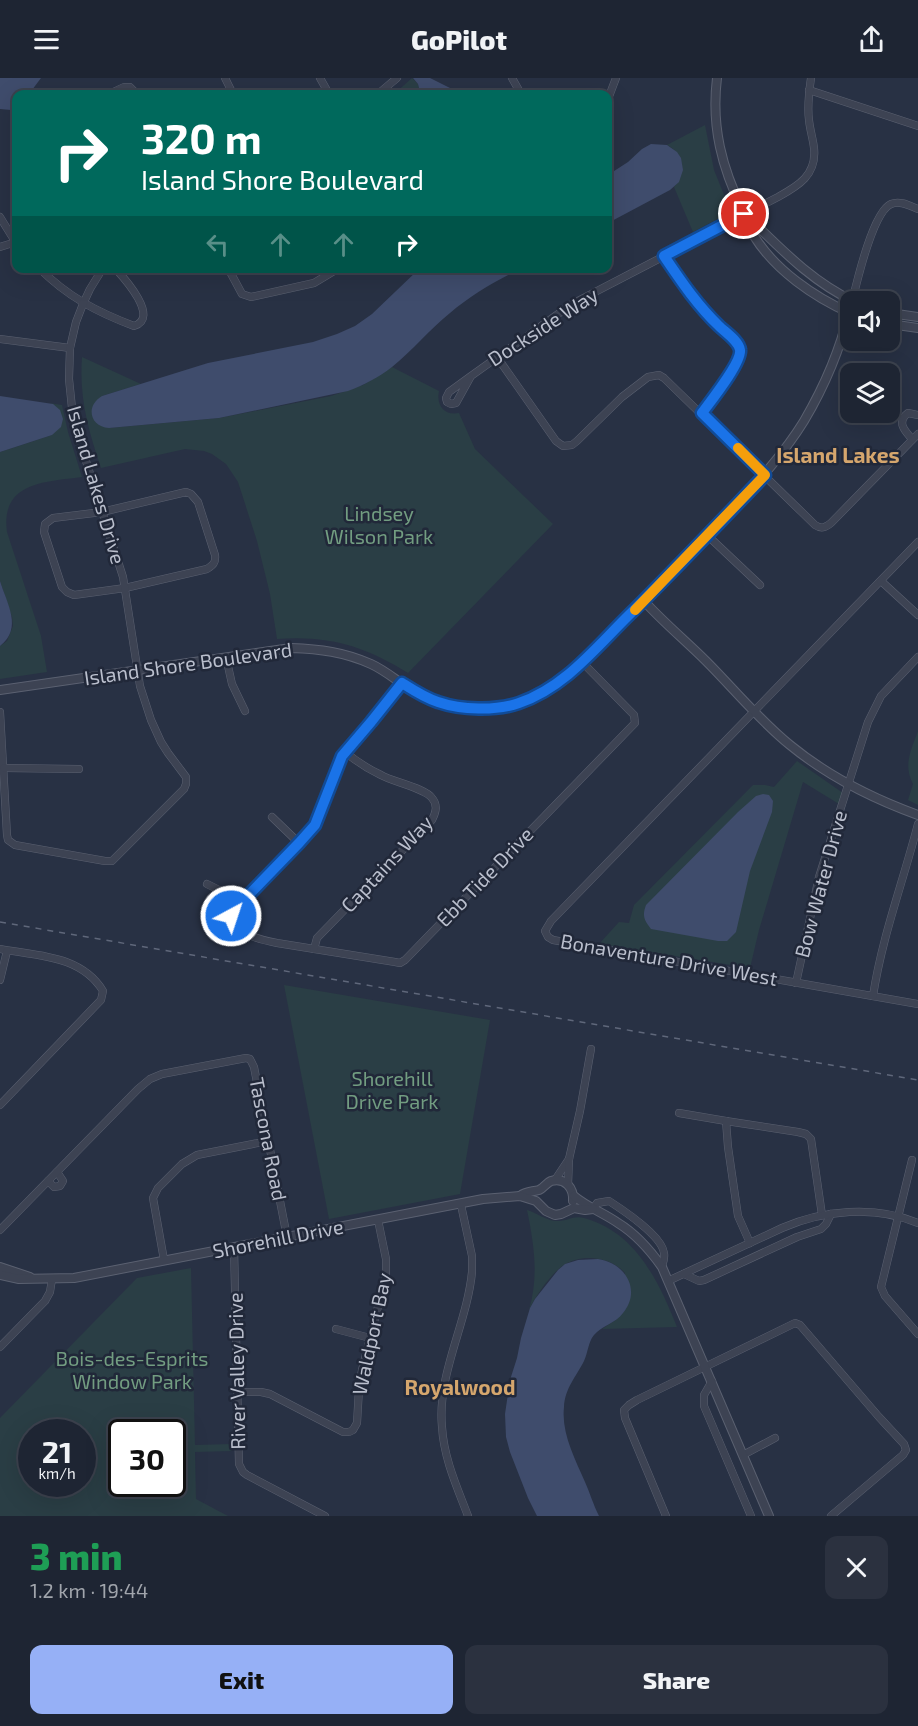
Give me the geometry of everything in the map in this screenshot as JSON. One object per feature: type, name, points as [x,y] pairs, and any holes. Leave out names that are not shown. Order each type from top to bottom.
[{"type":"street","points":[[717,78],[715,109],[720,154],[728,179],[755,237],[793,278],[819,296],[840,303]]},
{"type":"street","name":"Dockside Way","points":[[471,376],[572,304],[802,182],[809,174],[814,156],[808,113],[811,78]]},
{"type":"street","points":[[383,90],[396,79]]},
{"type":"street","points":[[118,90],[130,87],[133,90]]},
{"type":"street","points":[[809,90],[918,126]]},
{"type":"street","points":[[855,291],[868,244],[884,210],[890,204],[899,202],[918,209]]},
{"type":"street","points":[[744,214],[804,270],[840,297]]},
{"type":"street","points":[[0,217],[12,236]]},
{"type":"street","points":[[664,256],[692,296],[740,349],[739,357],[725,381],[702,413]]},
{"type":"street","points":[[44,273],[60,288],[84,304],[134,326],[139,325],[143,320],[144,312],[132,289],[119,273]]},
{"type":"street","name":"Island Lakes Drive","points":[[4,768],[7,835],[11,843],[105,861],[116,858],[184,789],[186,784],[186,777],[168,753],[147,709],[137,670],[125,588],[78,436],[72,408],[69,379],[70,348],[76,322],[90,289],[100,273]]},
{"type":"street","points":[[231,273],[242,294],[251,297],[303,286],[332,273]]},
{"type":"street","points":[[900,314],[918,317]]},
{"type":"street","points":[[900,325],[918,328]]},
{"type":"street","points":[[0,339],[70,348]]},
{"type":"street","name":"Island Shore Boulevard","points":[[0,690],[291,648],[333,651],[371,664],[439,703],[473,708],[496,708],[518,703],[544,692],[582,662],[765,475],[817,398],[840,341]]},
{"type":"street","points":[[496,357],[556,441],[567,447],[577,441],[622,397],[648,377],[653,375],[664,378],[814,525],[821,528],[827,527],[915,437],[903,427],[902,422],[908,413],[918,415]]},
{"type":"street","points":[[186,492],[191,494],[198,502],[214,555],[213,565],[207,569],[125,588],[74,595],[67,592],[62,587],[44,532],[45,524],[53,518],[102,512],[186,492]]},
{"type":"street","points":[[707,535],[760,585]]},
{"type":"street","points":[[755,711],[918,542]]},
{"type":"street","points":[[881,581],[918,615]]},
{"type":"street","points":[[644,601],[789,744],[848,785],[883,802],[918,815]]},
{"type":"street","points":[[226,657],[232,684],[244,711]]},
{"type":"street","name":"Bow Water Drive","points":[[796,983],[819,878],[868,722],[881,696],[918,657]]},
{"type":"street","name":"Ebb Tide Drive","points":[[239,905],[232,912],[231,921],[238,930],[258,938],[399,963],[405,960],[634,723],[634,715],[582,662]]},
{"type":"street","points":[[207,884],[227,894],[239,905],[315,825],[339,761],[402,683]]},
{"type":"street","name":"Bonaventure Drive West","points":[[755,711],[551,921],[545,931],[548,937],[553,940],[918,1004]]},
{"type":"street","points":[[0,712],[4,768],[79,769]]},
{"type":"street","name":"Captains Way","points":[[314,949],[317,938],[432,820],[436,812],[434,800],[427,793],[380,775],[345,753]]},
{"type":"street","points":[[272,817],[299,843]]},
{"type":"street","points":[[873,996],[885,935],[918,824]]},
{"type":"street","points":[[0,980],[3,950],[74,964],[85,971],[103,991],[101,1000],[0,1105]]},
{"type":"street","points":[[568,1159],[555,1180],[568,1185],[568,1159],[580,1111],[591,1049]]},
{"type":"street","name":"Tascona Road","points":[[0,1230],[150,1079],[162,1074],[239,1059],[250,1059],[254,1067],[287,1237]]},
{"type":"street","points":[[679,1113],[806,1134],[811,1139],[822,1215]]},
{"type":"street","points":[[726,1121],[738,1216],[750,1243]]},
{"type":"street","points":[[164,1260],[153,1198],[158,1188],[182,1164],[197,1155],[268,1141]]},
{"type":"street","points":[[912,1160],[881,1287],[885,1296],[918,1334]]},
{"type":"street","name":"Tascona Road","points":[[48,1181],[54,1187],[60,1186],[63,1181],[57,1172]]},
{"type":"street","name":"Shorehill Drive","points":[[520,1196],[525,1192],[542,1188],[555,1180]]},
{"type":"street","name":"Shorehill Drive","points":[[568,1185],[574,1196],[620,1224],[638,1238],[662,1267],[769,1516]]},
{"type":"street","points":[[541,1204],[539,1196],[542,1188]]},
{"type":"street","name":"Shorehill Drive","points":[[0,1275],[19,1279],[74,1278],[497,1197],[520,1196],[541,1204],[546,1211],[555,1215],[574,1208],[592,1209],[597,1203],[609,1201],[641,1223],[662,1245],[665,1255],[662,1267]]},
{"type":"street","points":[[569,1209],[574,1196]]},
{"type":"street","points":[[461,1205],[472,1256],[472,1272],[446,1380],[441,1425],[447,1458],[468,1516]]},
{"type":"street","points":[[669,1281],[792,1224],[822,1215],[849,1211],[866,1212],[918,1223]]},
{"type":"street","points":[[684,1274],[699,1281],[704,1280],[796,1237],[821,1228],[831,1214]]},
{"type":"street","name":"Waldport Bay","points":[[237,1392],[270,1394],[343,1432],[353,1430],[357,1423],[359,1389],[386,1275],[386,1259],[378,1220]]},
{"type":"street","name":"River Valley Drive","points":[[234,1247],[239,1464],[243,1472],[325,1516]]},
{"type":"street","name":"Shorehill Drive","points":[[0,1267],[37,1279]]},
{"type":"street","points":[[0,1347],[45,1301],[50,1292],[52,1279]]},
{"type":"street","points":[[666,1516],[625,1418],[624,1410],[637,1400],[795,1323],[800,1325],[904,1444],[906,1450],[831,1516]]},
{"type":"street","points":[[336,1329],[370,1338]]},
{"type":"street","points":[[712,1381],[704,1395],[704,1406],[751,1516]]},
{"type":"street","points":[[743,1455],[775,1438]]},
{"type":"green space","points":[[412,78],[419,88],[418,90],[398,90]]},
{"type":"green space","points":[[705,125],[714,170],[731,212],[693,232],[674,187],[681,175],[682,164],[677,153],[667,145]]},
{"type":"green space","name":"Lindsey Wilson Park","points":[[82,357],[141,384],[102,396],[109,428],[219,418],[331,396],[363,385],[392,367],[439,391],[440,405],[449,413],[459,413],[475,449],[553,524],[408,673],[377,656],[346,644],[313,639],[277,639],[270,594],[257,541],[238,482],[226,464],[204,451],[185,449],[101,468],[86,413],[81,372]]},
{"type":"green space","points":[[49,403],[62,405],[82,477],[29,487],[18,494],[11,503],[7,515],[7,532],[41,636],[47,672],[0,679],[0,646],[7,641],[13,626],[0,581],[0,452],[52,435],[53,404]]},
{"type":"green space","points":[[918,731],[918,805],[908,800],[913,784],[908,764]]},
{"type":"green space","points":[[797,761],[843,793],[839,804],[803,782],[750,968],[599,944],[619,922],[629,923],[634,905],[753,785],[774,787]]},
{"type":"green space","name":"Shorehill Drive Park","points":[[284,985],[490,1020],[460,1194],[329,1219]]},
{"type":"green space","points":[[527,1210],[553,1221],[584,1218],[618,1235],[632,1247],[653,1276],[677,1327],[602,1329],[617,1319],[625,1273],[612,1263],[596,1258],[571,1261],[559,1268],[529,1310],[535,1272]]},
{"type":"green space","name":"Bois-des-Esprits Window Park","points":[[191,1268],[195,1445],[231,1444],[232,1451],[195,1452],[196,1499],[228,1516],[0,1516],[0,1418],[137,1278]]},
{"type":"water","points":[[0,78],[41,78],[32,90],[12,90],[12,110],[0,109]]},
{"type":"water","points":[[413,78],[430,78],[452,90],[418,90],[418,84]]},
{"type":"water","points":[[651,144],[667,145],[677,152],[681,158],[683,170],[679,182],[670,190],[612,221],[612,172]]},
{"type":"water","points":[[415,273],[512,273],[458,306],[387,371],[348,391],[219,418],[109,428],[98,424],[92,415],[93,405],[102,396],[208,363],[313,342],[355,326],[372,314]]},
{"type":"water","points":[[0,396],[53,404],[60,410],[63,419],[61,427],[52,435],[0,452]]},
{"type":"water","points":[[0,581],[12,624],[7,639],[0,646]]},
{"type":"water","points":[[769,795],[773,801],[772,812],[750,871],[736,932],[727,941],[718,941],[651,929],[644,918],[646,905],[738,812],[756,796]]},
{"type":"water","points":[[598,1259],[616,1266],[623,1272],[631,1287],[631,1295],[623,1313],[600,1329],[592,1338],[584,1361],[566,1394],[564,1417],[570,1446],[599,1516],[537,1516],[528,1498],[506,1437],[505,1414],[510,1380],[530,1308],[535,1299],[565,1264],[578,1260]]},
{"type":"railway","points":[[0,922],[918,1080]]},
{"type":"slow traffic","points":[[635,610],[765,475],[738,448]]},
{"type":"district","name":"Island Lakes","points":[[838,456]]},
{"type":"district","name":"Royalwood","points":[[460,1388]]},
{"type":"route","points":[[231,916],[232,912],[315,825],[342,756],[402,683],[439,703],[473,708],[496,708],[518,703],[544,692],[582,662],[765,475],[702,413],[725,381],[739,357],[740,349],[692,296],[664,256],[744,214]]}]
